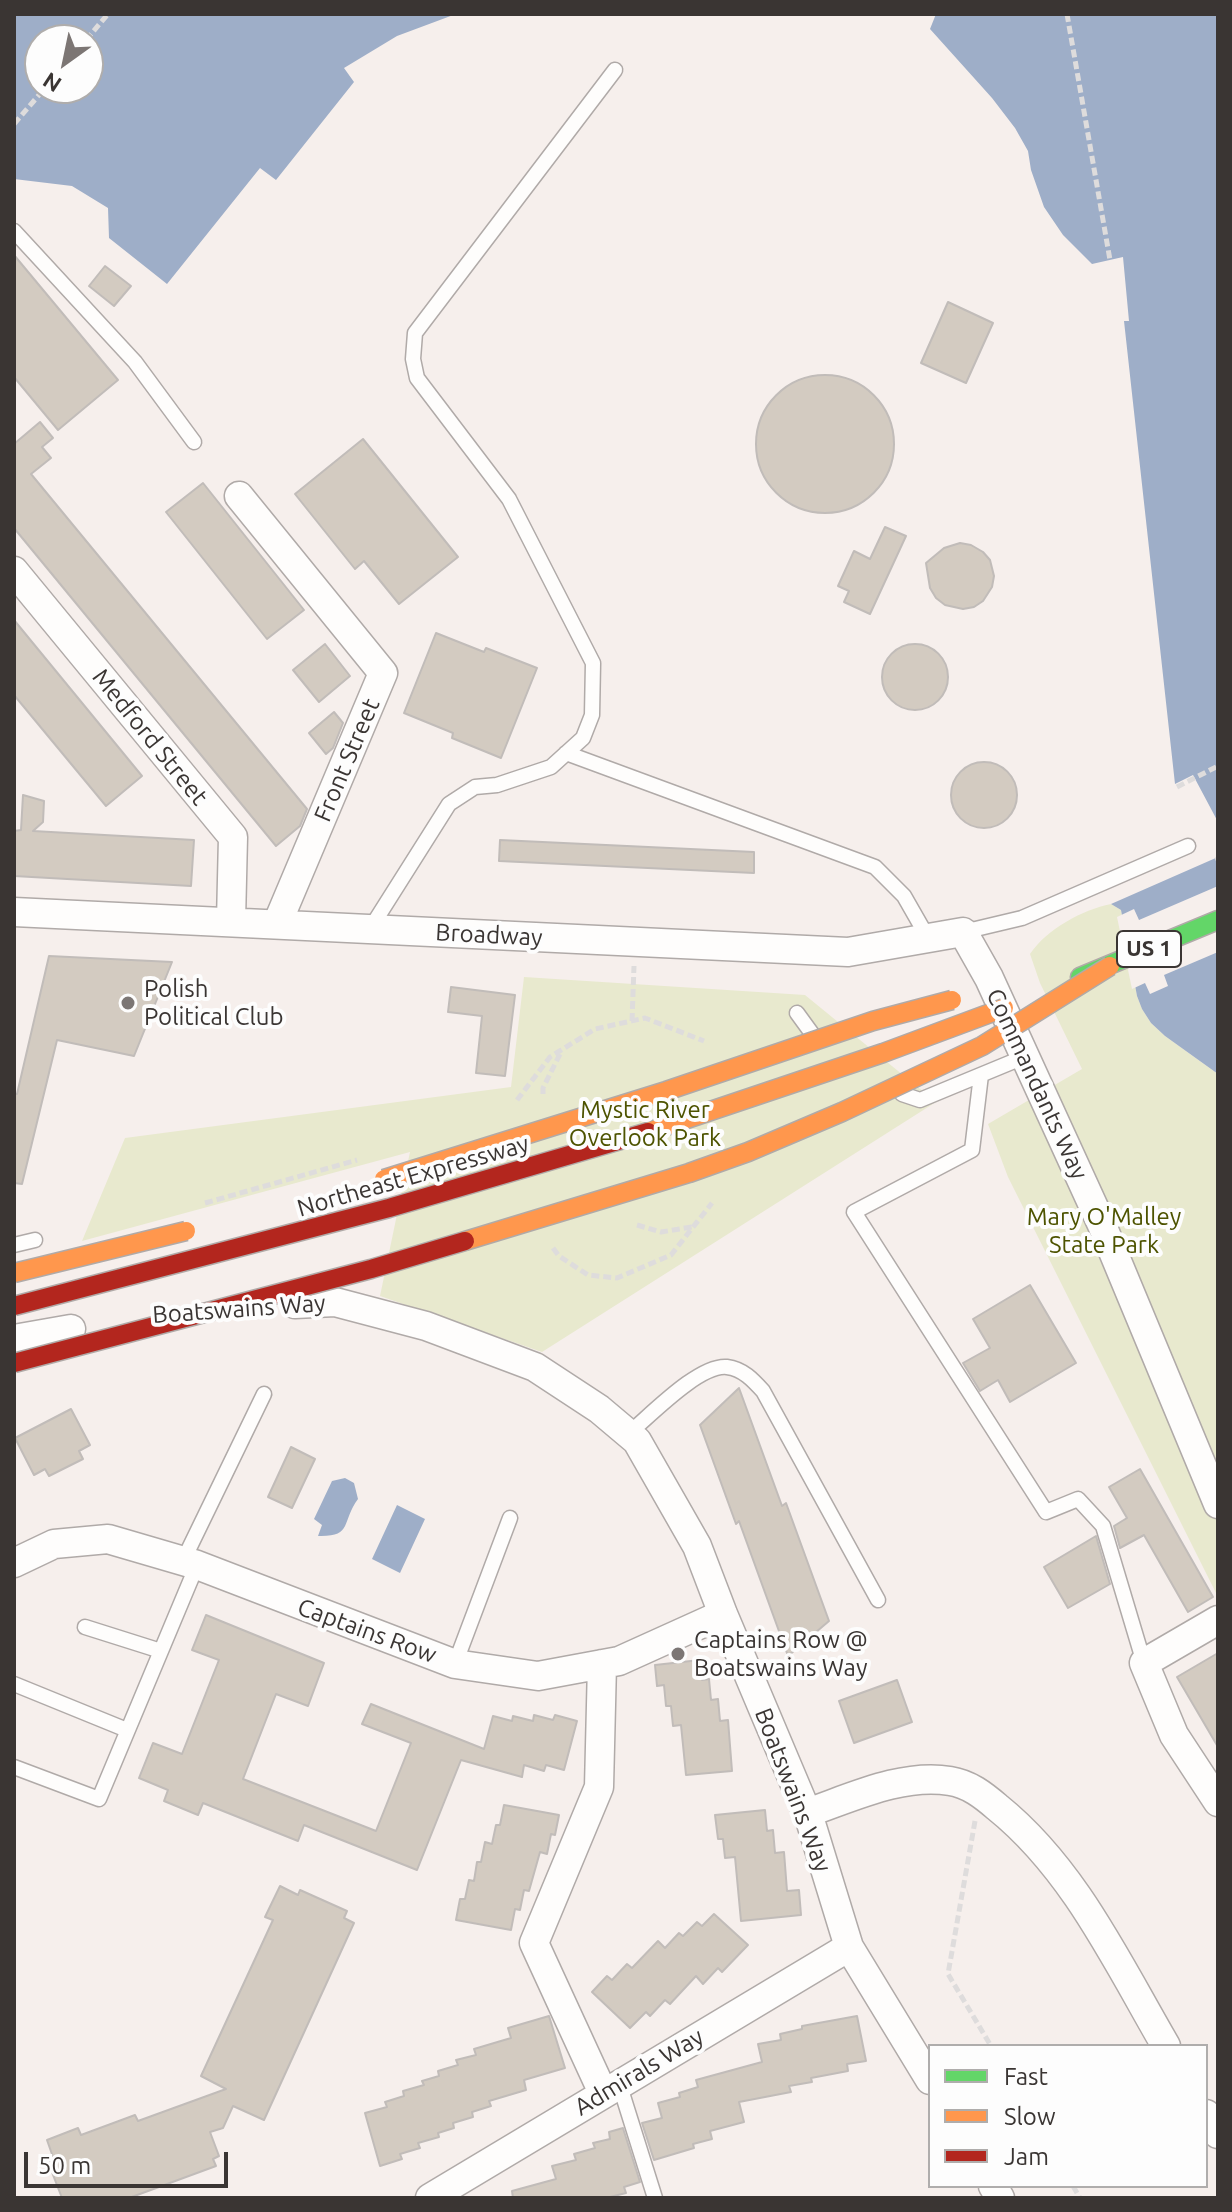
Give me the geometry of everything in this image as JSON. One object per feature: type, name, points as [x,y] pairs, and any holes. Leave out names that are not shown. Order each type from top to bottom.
[{"type":"highway","name":"US 1","points":[[1110,966],[1218,920]]},
{"type":"highway","name":"US 1","points":[[1080,977],[1218,920]]},
{"type":"highway","name":"Northeast Expressway","points":[[14,1306],[320,1227],[608,1142],[905,1044],[1110,966]]},
{"type":"highway","points":[[14,1363],[384,1265],[689,1173],[748,1152],[982,1046],[1110,966]]},
{"type":"highway","name":"Northeast Expressway","points":[[14,1306],[336,1224],[599,1146],[910,1043],[1080,977]]},
{"type":"highway","points":[[1051,982],[1080,977]]},
{"type":"highway","points":[[366,1184],[666,1091],[885,1018],[1008,990]]},
{"type":"highway","points":[[14,1273],[203,1227]]},
{"type":"street","name":"Front Street","points":[[239,496],[383,673],[277,924]]},
{"type":"street","name":"Medford Street","points":[[14,571],[233,837],[231,921]]},
{"type":"street","name":"Broadway","points":[[14,912],[848,952],[963,932]]},
{"type":"street","name":"Commandants Way","points":[[963,932],[989,978],[1102,1225],[1218,1504]]},
{"type":"street","name":"Boatswains Way","points":[[14,1339],[168,1312],[335,1302],[426,1326],[535,1367],[599,1409],[637,1441],[697,1546],[807,1813],[849,1947],[928,2077]]},
{"type":"street","name":"Captains Row","points":[[14,1563],[54,1544],[108,1539],[190,1563],[455,1664],[538,1676],[619,1661],[723,1614]]},
{"type":"street","points":[[1218,1620],[1144,1663],[1174,1735],[1218,1802]]},
{"type":"street","points":[[602,1664],[599,1787],[534,1943],[611,2088]]},
{"type":"street","points":[[807,1813],[901,1783],[951,1781],[979,1793],[1017,1823],[1051,1859],[1078,1895],[1165,2044]]},
{"type":"street","name":"Admirals Way","points":[[430,2198],[849,1947]]},
{"type":"lane","points":[[370,929],[449,804],[475,787],[497,785],[551,767],[583,738],[592,715],[593,663],[509,499],[417,378],[413,359],[415,333],[615,70]]},
{"type":"lane","points":[[14,231],[135,362],[194,442]]},
{"type":"lane","points":[[566,753],[875,867],[904,896],[928,938]]},
{"type":"lane","points":[[963,932],[1022,918],[1188,846]]},
{"type":"lane","points":[[797,1013],[840,1073],[920,1100],[1024,1057]]},
{"type":"lane","points":[[981,1075],[972,1150],[854,1212],[1046,1512],[1078,1499],[1103,1526],[1144,1663]]},
{"type":"lane","points":[[14,1245],[35,1240]]},
{"type":"lane","points":[[628,1434],[701,1374],[726,1367],[749,1375],[763,1391],[878,1600]]},
{"type":"lane","points":[[14,1767],[99,1799],[161,1651],[190,1563],[264,1394]]},
{"type":"lane","points":[[455,1664],[510,1518]]},
{"type":"lane","points":[[85,1627],[161,1651]]},
{"type":"lane","points":[[14,1684],[127,1730]]},
{"type":"lane","points":[[611,2088],[655,2198]]},
{"type":"path","points":[[1067,14],[1110,260]]},
{"type":"path","points":[[14,124],[31,104]]},
{"type":"path","points":[[1177,787],[1218,766]]},
{"type":"path","points":[[632,1021],[635,942]]},
{"type":"path","points":[[204,1203],[366,1157]]},
{"type":"path","points":[[979,1793],[948,1974],[990,2044]]},
{"type":"green space","name":"Mary O'Malley State Park","points":[[1111,904],[1121,910],[1142,1009],[1165,1036],[1218,1074],[1218,1597],[1008,1177],[988,1124],[1082,1069],[1040,983],[1030,954],[1046,936],[1066,922]]},
{"type":"green space","name":"Mystic River Overlook Park","points":[[524,977],[805,995],[936,1102],[542,1352],[380,1296],[410,1152],[82,1241],[125,1138],[511,1087]]},
{"type":"water","points":[[14,14],[456,14],[397,36],[344,68],[354,82],[276,180],[260,168],[167,284],[109,238],[108,208],[72,186],[14,179]]},
{"type":"water","points":[[936,14],[1218,14],[1218,822],[1193,775],[1175,784],[1124,321],[1129,321],[1123,257],[1092,264],[1063,235],[1044,207],[1028,151],[1015,128],[930,29]]},
{"type":"water","points":[[1218,857],[1218,1074],[1165,1036],[1142,1009],[1121,910],[1111,904]]},
{"type":"water","points":[[345,1478],[354,1483],[358,1499],[342,1531],[318,1536],[322,1525],[314,1519],[332,1481]]},
{"type":"water","points":[[397,1505],[425,1519],[400,1573],[372,1559]]},
{"type":"pier","points":[[1218,886],[1218,952],[1164,975],[1168,986],[1150,994],[1145,983],[1132,989],[1117,917],[1134,909],[1139,920]]},
{"type":"building","points":[[14,255],[118,380],[58,430],[14,377]]},
{"type":"building","points":[[105,266],[131,286],[114,306],[89,286]]},
{"type":"building","points":[[948,302],[993,323],[966,383],[921,363]]},
{"type":"building","points":[[825,375],[851,381],[874,395],[888,418],[894,444],[888,470],[874,493],[851,507],[825,513],[799,507],[776,493],[762,470],[756,444],[762,418],[776,395],[799,381]]},
{"type":"building","points":[[40,422],[53,438],[42,447],[51,458],[31,474],[307,809],[300,826],[276,846],[14,528],[14,444]]},
{"type":"building","points":[[363,439],[458,557],[399,604],[364,561],[355,569],[295,494]]},
{"type":"building","points":[[203,483],[304,610],[267,639],[166,512]]},
{"type":"building","points":[[885,527],[906,536],[870,614],[844,602],[849,591],[838,586],[854,551],[870,559]]},
{"type":"building","points":[[960,543],[983,552],[990,560],[994,576],[992,587],[983,601],[963,609],[945,605],[936,598],[930,588],[926,563],[944,548]]},
{"type":"building","points":[[14,620],[142,776],[106,806],[14,695]]},
{"type":"building","points":[[436,633],[537,668],[501,758],[452,738],[453,733],[404,713]]},
{"type":"building","points":[[325,644],[350,676],[319,702],[293,670]]},
{"type":"building","points":[[915,644],[928,647],[938,654],[945,664],[948,677],[945,690],[938,700],[928,707],[915,710],[902,707],[892,700],[885,690],[882,677],[885,664],[892,654],[902,647]]},
{"type":"building","points":[[334,712],[343,723],[333,748],[326,754],[309,733]]},
{"type":"building","points":[[984,762],[997,765],[1007,772],[1014,782],[1017,795],[1014,808],[1007,818],[997,825],[984,828],[971,825],[961,818],[954,808],[951,795],[954,782],[961,772],[971,765]]},
{"type":"building","points":[[23,795],[44,801],[43,822],[33,831],[194,840],[191,886],[14,876],[14,831],[21,830]]},
{"type":"building","points":[[500,840],[754,852],[754,873],[499,861]]},
{"type":"building","points":[[49,956],[172,962],[134,1056],[57,1040],[22,1184],[14,1183],[14,1094],[17,1094]]},
{"type":"building","points":[[451,987],[515,995],[505,1076],[476,1073],[482,1016],[448,1012]]},
{"type":"building","points":[[1030,1285],[1076,1363],[1010,1402],[998,1380],[980,1391],[963,1363],[990,1348],[973,1319]]},
{"type":"building","points":[[739,1388],[782,1506],[786,1503],[829,1621],[788,1656],[700,1425]]},
{"type":"building","points":[[71,1409],[90,1445],[79,1451],[83,1459],[49,1476],[45,1469],[34,1475],[15,1438]]},
{"type":"building","points":[[291,1447],[315,1459],[292,1508],[268,1497]]},
{"type":"building","points":[[1140,1469],[1213,1597],[1188,1612],[1144,1535],[1120,1548],[1114,1526],[1127,1518],[1109,1487]]},
{"type":"building","points":[[1096,1536],[1110,1584],[1068,1608],[1044,1567]]},
{"type":"building","points":[[206,1615],[324,1663],[308,1706],[276,1694],[243,1779],[376,1831],[411,1743],[362,1724],[371,1704],[484,1749],[493,1716],[512,1721],[513,1716],[533,1721],[534,1715],[553,1720],[555,1715],[577,1721],[564,1770],[546,1765],[544,1771],[524,1765],[522,1777],[461,1760],[417,1870],[304,1825],[298,1841],[203,1803],[198,1815],[164,1801],[168,1790],[139,1778],[153,1743],[182,1754],[219,1660],[192,1650]]},
{"type":"building","points":[[1218,1653],[1218,1747],[1177,1677]]},
{"type":"building","points":[[700,1660],[702,1680],[709,1679],[711,1700],[718,1699],[720,1721],[728,1720],[732,1771],[686,1775],[681,1725],[673,1726],[671,1706],[666,1706],[664,1685],[657,1686],[655,1665]]},
{"type":"building","points":[[897,1680],[912,1722],[854,1743],[839,1701]]},
{"type":"building","points":[[504,1805],[559,1815],[547,1854],[540,1852],[529,1891],[524,1890],[520,1910],[515,1909],[511,1930],[456,1920],[460,1899],[465,1899],[469,1880],[474,1881],[485,1842],[492,1844]]},
{"type":"building","points":[[765,1810],[767,1831],[773,1830],[775,1853],[784,1852],[787,1891],[799,1890],[801,1915],[741,1921],[735,1857],[725,1858],[723,1839],[718,1839],[715,1815]]},
{"type":"building","points":[[280,1886],[298,1895],[300,1890],[347,1911],[344,1918],[354,1923],[264,2120],[233,2106],[223,2128],[210,2132],[219,2156],[213,2159],[216,2166],[129,2198],[62,2198],[48,2162],[54,2160],[47,2140],[78,2128],[81,2135],[135,2115],[138,2121],[226,2089],[201,2076],[273,1920],[265,1917]]},
{"type":"building","points":[[714,1914],[748,1945],[722,1972],[718,1968],[703,1984],[696,1976],[670,2004],[665,2000],[650,2016],[646,2012],[630,2028],[592,1992],[607,1976],[612,1980],[627,1964],[632,1968],[658,1941],[665,1948],[679,1933],[683,1936],[697,1922],[702,1926]]},
{"type":"building","points":[[549,2016],[565,2068],[524,2080],[526,2090],[489,2101],[491,2106],[472,2112],[473,2117],[453,2123],[454,2128],[438,2133],[439,2137],[418,2143],[420,2148],[400,2154],[402,2159],[380,2166],[365,2113],[387,2107],[385,2102],[404,2096],[403,2091],[424,2085],[422,2081],[439,2076],[438,2071],[458,2065],[456,2060],[476,2055],[474,2049],[511,2038],[508,2028]]},
{"type":"building","points":[[857,2016],[866,2061],[847,2064],[848,2071],[789,2086],[791,2092],[739,2102],[744,2122],[710,2131],[712,2139],[654,2160],[642,2123],[662,2118],[658,2103],[680,2097],[679,2093],[698,2087],[696,2080],[762,2062],[758,2044],[781,2040],[780,2034],[802,2029],[802,2026]]},
{"type":"building","points":[[623,2128],[640,2182],[624,2187],[626,2193],[606,2198],[513,2198],[512,2191],[556,2179],[552,2166],[576,2160],[574,2154],[595,2148],[593,2143],[610,2139],[609,2132]]},
{"type":"traffic: fast","points":[[1080,977],[1218,920]]},
{"type":"traffic: slow","points":[[465,1241],[689,1173],[842,1112],[982,1046],[1110,966]]},
{"type":"traffic: slow","points":[[384,1179],[666,1091],[873,1021],[952,1000]]},
{"type":"traffic: slow","points":[[648,1132],[883,1053],[1004,1008]]},
{"type":"traffic: slow","points":[[14,1273],[186,1231]]},
{"type":"traffic: jam","points":[[14,1306],[389,1208],[648,1132]]},
{"type":"traffic: jam","points":[[14,1363],[371,1269],[465,1241]]},
{"type":"place","name":"Polish Political Club","points":[[128,1003]]},
{"type":"place","name":"Captains Row @ Boatswains Way","points":[[678,1654]]}]
